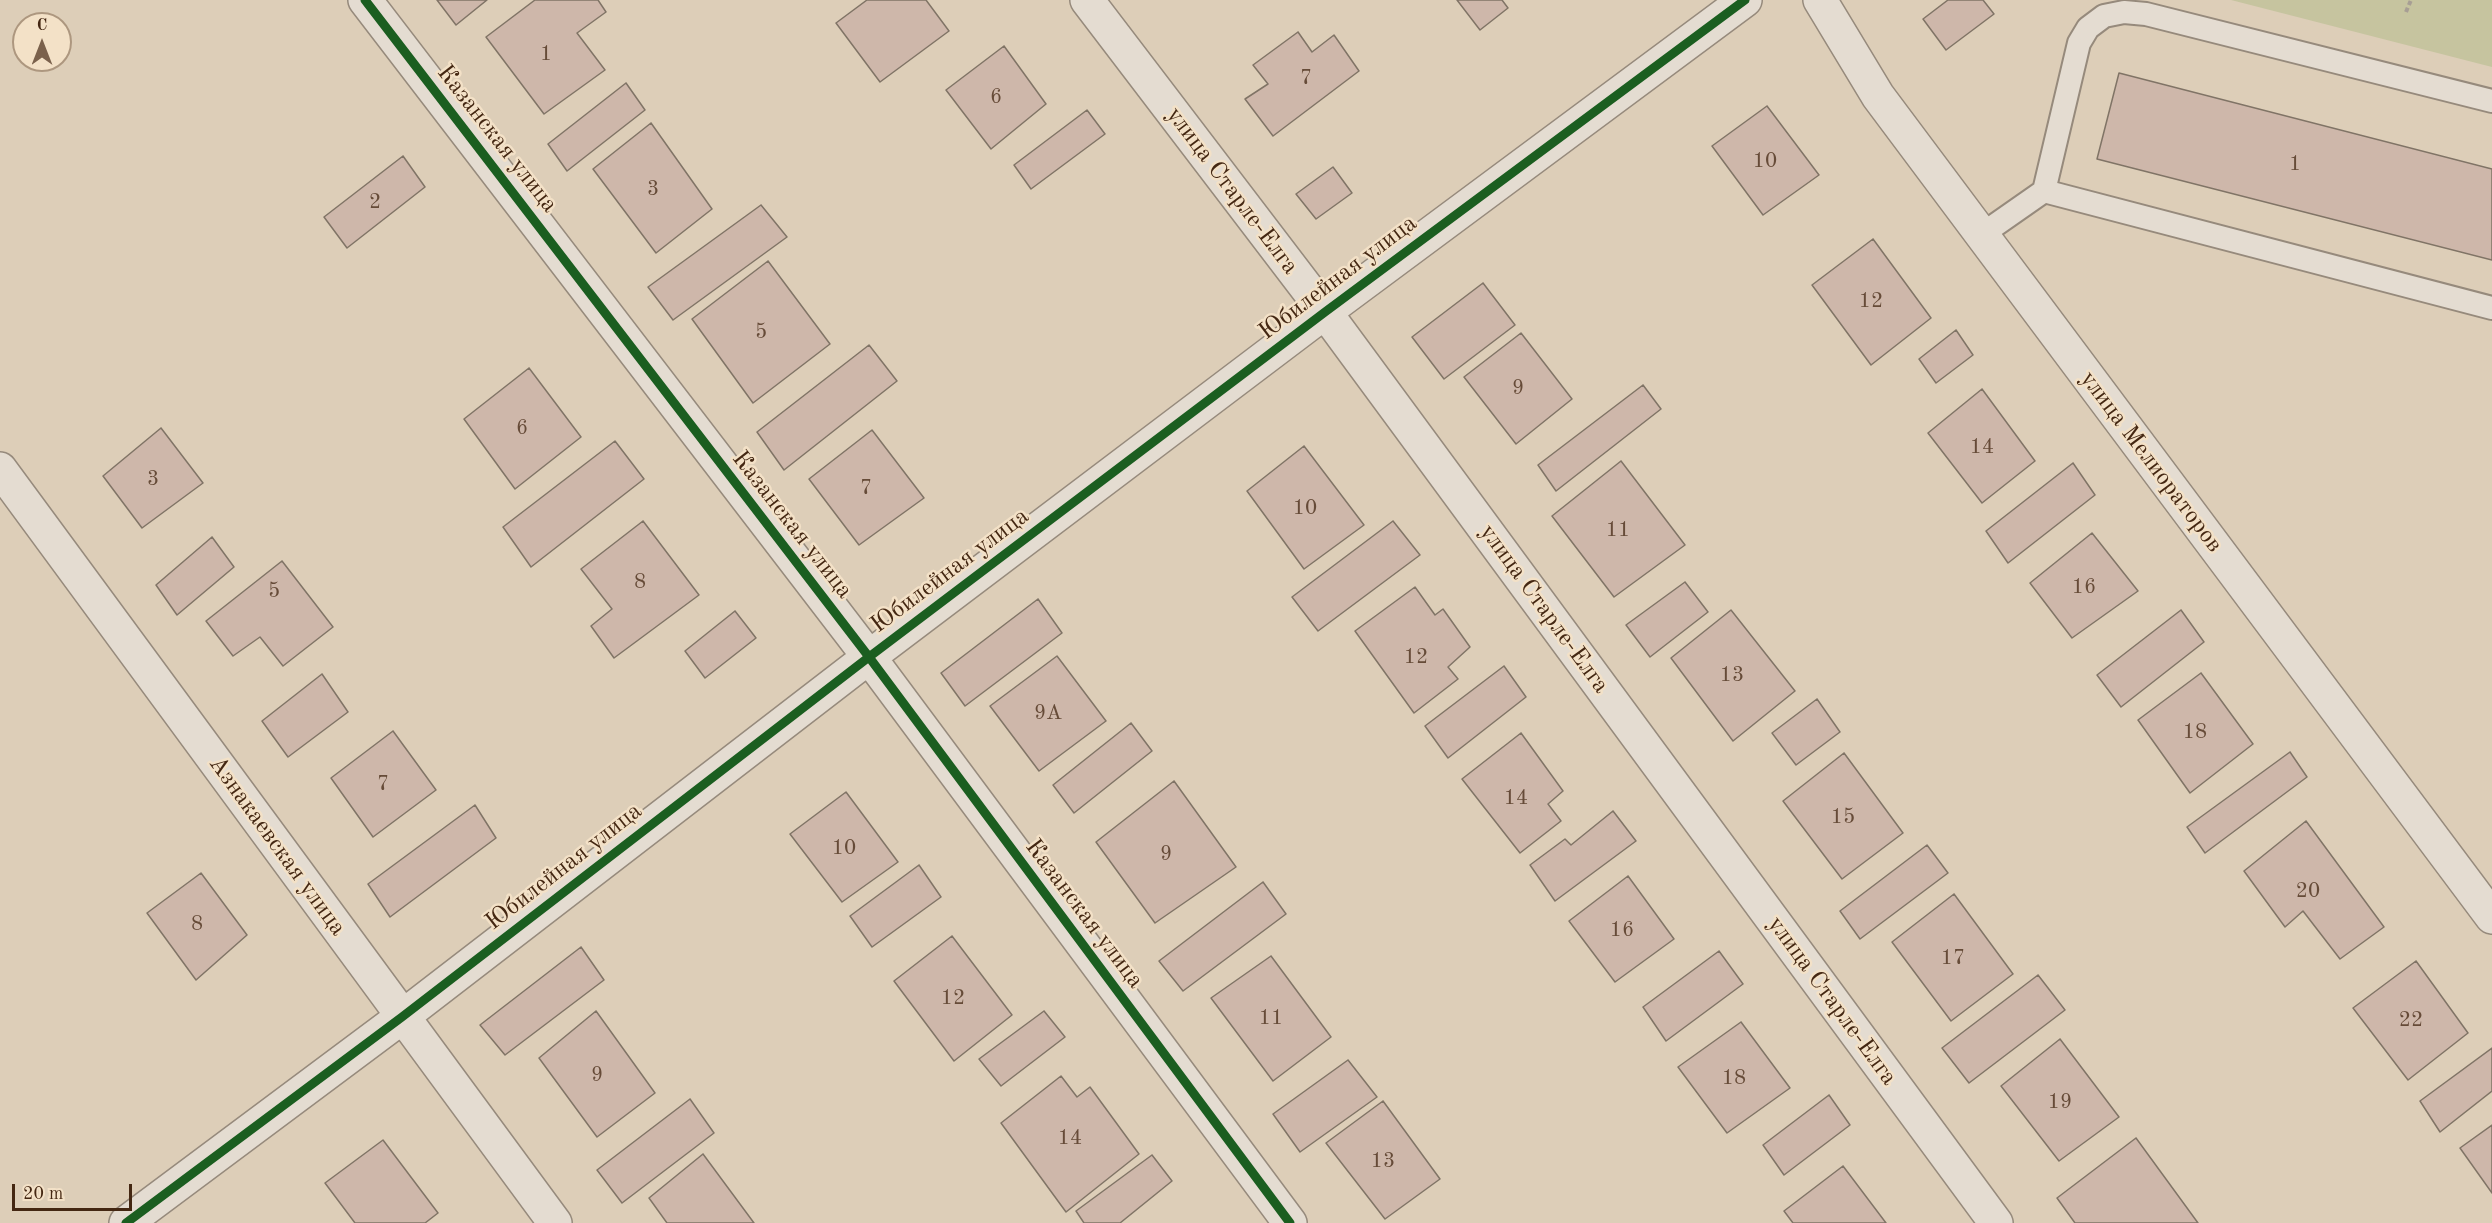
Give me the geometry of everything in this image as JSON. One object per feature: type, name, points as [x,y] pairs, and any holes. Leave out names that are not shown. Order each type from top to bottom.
[{"type":"street","name":"Казанская улица","points":[[365,0],[869,657],[1290,1223]]},
{"type":"street","name":"улица Старле-Елга","points":[[1087,0],[1325,312],[1996,1223]]},
{"type":"street","name":"Юбилейная улица","points":[[126,1223],[402,1017],[869,657],[1325,312],[1745,0]]},
{"type":"street","name":"улица Мелиораторов","points":[[1820,0],[1878,96],[2492,917]]},
{"type":"street","name":"Азнакаевская улица","points":[[0,469],[555,1223]]},
{"type":"lane","points":[[1981,234],[2044,190],[2079,43],[2088,28],[2104,16],[2124,12],[2146,14],[2492,100]]},
{"type":"lane","points":[[2044,190],[2492,308]]},
{"type":"path","points":[[2406,12],[2411,0]]},
{"type":"shaded area","points":[[2231,0],[2492,0],[2492,67]]},
{"type":"building","points":[[437,0],[487,0],[456,25]]},
{"type":"building","points":[[535,0],[598,0],[606,12],[577,33],[605,70],[544,114],[486,37]]},
{"type":"building","points":[[867,0],[926,0],[949,31],[880,82],[836,23]]},
{"type":"building","points":[[1457,0],[1502,0],[1508,8],[1480,30]]},
{"type":"building","points":[[1948,0],[1983,0],[1994,14],[1946,50],[1923,19]]},
{"type":"building","points":[[1298,32],[1312,52],[1334,35],[1359,71],[1273,136],[1245,99],[1268,84],[1253,65]]},
{"type":"building","points":[[1004,46],[1046,104],[991,149],[946,90]]},
{"type":"building","points":[[2119,73],[2492,169],[2492,260],[2097,159]]},
{"type":"building","points":[[626,83],[645,110],[567,171],[548,144]]},
{"type":"building","points":[[1767,106],[1819,175],[1763,215],[1712,146]]},
{"type":"building","points":[[1087,110],[1105,134],[1031,189],[1014,165]]},
{"type":"building","points":[[651,123],[712,209],[656,253],[593,169]]},
{"type":"building","points":[[403,156],[425,187],[347,248],[324,217]]},
{"type":"building","points":[[1333,167],[1352,193],[1316,219],[1296,194]]},
{"type":"building","points":[[761,205],[787,237],[673,320],[648,287]]},
{"type":"building","points":[[1873,239],[1931,318],[1871,365],[1812,285]]},
{"type":"building","points":[[768,261],[830,344],[753,403],[692,319]]},
{"type":"building","points":[[1483,283],[1515,325],[1444,379],[1412,337]]},
{"type":"building","points":[[1956,330],[1973,355],[1936,383],[1919,359]]},
{"type":"building","points":[[1521,333],[1572,399],[1516,444],[1464,377]]},
{"type":"building","points":[[869,345],[897,381],[784,470],[757,432]]},
{"type":"building","points":[[529,368],[581,437],[515,489],[464,419]]},
{"type":"building","points":[[1643,385],[1661,409],[1556,491],[1538,465]]},
{"type":"building","points":[[1982,389],[2035,461],[1982,503],[1928,433]]},
{"type":"building","points":[[161,428],[203,483],[142,528],[103,476]]},
{"type":"building","points":[[872,430],[924,498],[859,545],[809,479]]},
{"type":"building","points":[[615,441],[644,479],[531,567],[503,527]]},
{"type":"building","points":[[1304,446],[1364,525],[1304,569],[1247,491]]},
{"type":"building","points":[[1621,461],[1685,545],[1614,597],[1552,516]]},
{"type":"building","points":[[2073,463],[2095,495],[2008,563],[1986,531]]},
{"type":"building","points":[[643,521],[699,595],[614,658],[591,626],[612,609],[581,569]]},
{"type":"building","points":[[1393,521],[1420,555],[1318,631],[1292,597]]},
{"type":"building","points":[[2092,533],[2138,591],[2072,638],[2030,583]]},
{"type":"building","points":[[212,537],[234,567],[177,615],[156,585]]},
{"type":"building","points":[[282,561],[333,627],[283,666],[260,637],[233,656],[206,621]]},
{"type":"building","points":[[1685,582],[1708,612],[1650,657],[1626,625]]},
{"type":"building","points":[[1415,587],[1435,615],[1443,609],[1470,647],[1448,667],[1458,679],[1414,713],[1355,631]]},
{"type":"building","points":[[1038,599],[1062,633],[965,706],[941,673]]},
{"type":"building","points":[[1731,610],[1795,691],[1733,741],[1671,658]]},
{"type":"building","points":[[2181,610],[2204,642],[2121,707],[2097,675]]},
{"type":"building","points":[[735,611],[756,638],[705,678],[685,651]]},
{"type":"building","points":[[1057,656],[1106,721],[1039,771],[990,706]]},
{"type":"building","points":[[1504,666],[1526,697],[1448,758],[1425,726]]},
{"type":"building","points":[[2201,673],[2253,744],[2190,793],[2138,720]]},
{"type":"building","points":[[322,674],[348,712],[288,757],[262,721]]},
{"type":"building","points":[[1817,699],[1840,732],[1796,765],[1772,733]]},
{"type":"building","points":[[1131,723],[1152,751],[1074,813],[1053,785]]},
{"type":"building","points":[[393,731],[436,790],[373,837],[331,778]]},
{"type":"building","points":[[1521,733],[1563,791],[1548,804],[1561,821],[1520,853],[1462,779]]},
{"type":"building","points":[[2290,752],[2307,777],[2205,853],[2187,827]]},
{"type":"building","points":[[1844,753],[1903,833],[1842,879],[1783,801]]},
{"type":"building","points":[[1174,781],[1236,867],[1155,923],[1096,842]]},
{"type":"building","points":[[846,792],[898,862],[842,902],[790,834]]},
{"type":"building","points":[[475,805],[496,838],[390,917],[368,884]]},
{"type":"building","points":[[1613,811],[1636,841],[1555,901],[1530,865],[1565,839],[1571,845]]},
{"type":"building","points":[[2306,821],[2384,927],[2340,959],[2303,911],[2285,927],[2244,871]]},
{"type":"building","points":[[1927,845],[1948,873],[1860,939],[1840,911]]},
{"type":"building","points":[[919,865],[941,897],[872,947],[850,916]]},
{"type":"building","points":[[201,873],[247,935],[196,980],[147,913]]},
{"type":"building","points":[[1628,876],[1674,939],[1615,982],[1569,921]]},
{"type":"building","points":[[1263,882],[1286,914],[1183,991],[1159,961]]},
{"type":"building","points":[[1954,894],[2013,974],[1951,1021],[1892,942]]},
{"type":"building","points":[[952,936],[1012,1015],[954,1061],[894,981]]},
{"type":"building","points":[[581,947],[604,980],[505,1055],[480,1025]]},
{"type":"building","points":[[1719,951],[1743,984],[1666,1041],[1643,1007]]},
{"type":"building","points":[[1271,956],[1331,1037],[1273,1081],[1211,998]]},
{"type":"building","points":[[2416,961],[2468,1033],[2408,1080],[2353,1008]]},
{"type":"building","points":[[2038,975],[2065,1010],[1969,1083],[1942,1048]]},
{"type":"building","points":[[596,1011],[655,1093],[597,1137],[539,1058]]},
{"type":"building","points":[[1044,1011],[1065,1037],[1001,1086],[979,1059]]},
{"type":"building","points":[[1741,1022],[1790,1088],[1727,1133],[1678,1067]]},
{"type":"building","points":[[2060,1039],[2119,1117],[2059,1161],[2001,1086]]},
{"type":"building","points":[[2492,1048],[2492,1091],[2440,1132],[2420,1101]]},
{"type":"building","points":[[1348,1060],[1377,1097],[1300,1152],[1273,1114]]},
{"type":"building","points":[[1061,1076],[1077,1097],[1090,1087],[1139,1154],[1066,1212],[1001,1123]]},
{"type":"building","points":[[1829,1095],[1850,1125],[1784,1175],[1763,1145]]},
{"type":"building","points":[[690,1099],[714,1133],[622,1203],[597,1170]]},
{"type":"building","points":[[1383,1101],[1440,1179],[1385,1219],[1326,1143]]},
{"type":"building","points":[[2492,1125],[2492,1193],[2460,1148]]},
{"type":"building","points":[[2136,1138],[2198,1223],[2075,1223],[2057,1198]]},
{"type":"building","points":[[383,1140],[438,1213],[425,1223],[355,1223],[325,1183]]},
{"type":"building","points":[[703,1154],[754,1223],[667,1223],[649,1198]]},
{"type":"building","points":[[1152,1155],[1172,1181],[1120,1223],[1084,1223],[1076,1211]]},
{"type":"building","points":[[1843,1166],[1886,1223],[1793,1223],[1784,1211]]},
{"type":"cycle path","points":[[365,0],[869,657],[1290,1223]]},
{"type":"cycle path","points":[[126,1223],[402,1017],[869,657],[1325,312],[1745,0]]}]
